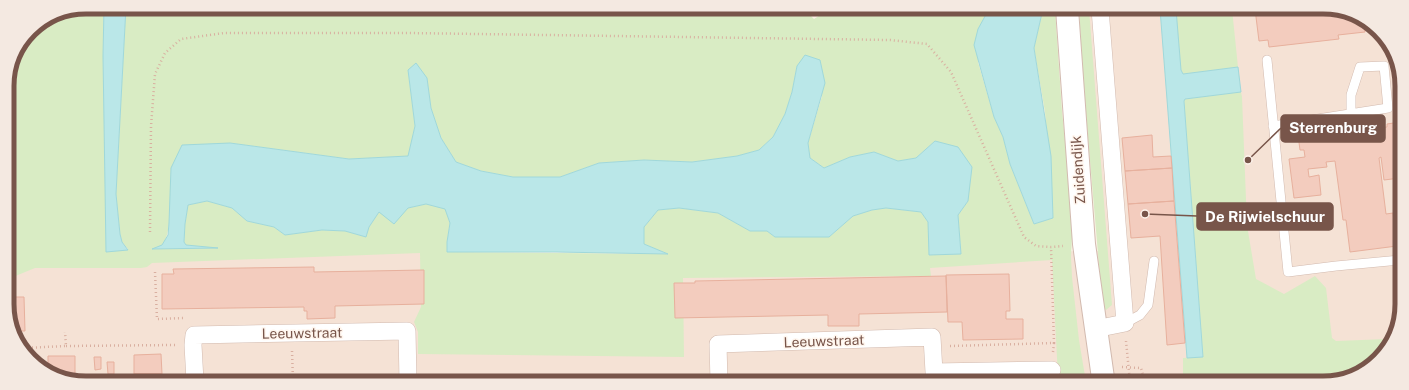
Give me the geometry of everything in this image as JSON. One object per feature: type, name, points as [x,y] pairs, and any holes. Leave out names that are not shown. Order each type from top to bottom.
[{"type":"street","name":"Zuidendijk","points":[[1067,14],[1084,244],[1103,376]]},
{"type":"street","points":[[1095,330],[1125,323],[1100,14]]},
{"type":"street","name":"Leeuwstraat","points":[[193,345],[194,335],[407,331],[408,376]]},
{"type":"street","name":"Leeuwstraat","points":[[719,376],[718,344],[932,338],[933,346]]},
{"type":"street","points":[[193,345],[195,376]]},
{"type":"street","points":[[933,346],[934,376]]},
{"type":"street","points":[[951,376],[1052,370]]},
{"type":"lane","points":[[1267,60],[1288,272],[1395,260]]},
{"type":"lane","points":[[1274,126],[1351,115],[1388,108],[1384,66],[1360,67],[1351,95],[1351,115]]},
{"type":"lane","points":[[1125,323],[1140,315],[1148,305],[1154,261]]},
{"type":"path","points":[[150,232],[151,126],[155,74],[165,53],[181,39],[224,33],[409,32],[890,40],[927,44],[951,72],[1024,237],[1036,246],[1050,247],[1084,244]]},
{"type":"path","points":[[933,346],[1054,343],[1050,247]]},
{"type":"path","points":[[155,272],[157,319],[186,318]]},
{"type":"path","points":[[1125,323],[1130,376]]},
{"type":"path","points":[[65,332],[66,346]]},
{"type":"path","points":[[292,333],[293,376]]},
{"type":"path","points":[[29,348],[193,345]]},
{"type":"path","points":[[1129,367],[1141,368],[1143,376]]},
{"type":"shaded area","points":[[1082,14],[1323,14],[1341,16],[1359,24],[1367,29],[1383,46],[1388,54],[1394,72],[1395,82],[1395,304],[1393,322],[1383,344],[1374,355],[1355,369],[1337,375],[86,376],[68,374],[50,366],[35,355],[24,340],[18,327],[15,318],[14,304],[14,264],[421,249],[669,265],[988,252],[1103,251]]},
{"type":"green space","points":[[104,14],[103,56],[107,252],[128,249],[122,242],[120,234],[116,194],[126,14],[809,14],[814,19],[822,14],[988,14],[978,62],[994,117],[1003,137],[1010,164],[1034,224],[1053,218],[1045,112],[1034,48],[1042,14],[1055,14],[1062,111],[1073,217],[1071,257],[1072,277],[1079,340],[1085,376],[1058,376],[1052,260],[930,268],[931,276],[683,278],[684,357],[418,354],[418,332],[414,322],[421,307],[420,253],[152,263],[147,267],[141,268],[35,268],[14,277],[15,72],[21,54],[29,42],[42,29],[54,21],[68,16]],"holes":[[[797,66],[822,96],[808,143],[810,158],[824,168],[850,157],[874,152],[898,161],[916,158],[935,141],[968,201],[958,215],[961,254],[930,255],[928,222],[921,212],[886,208],[872,210],[853,216],[829,237],[775,237],[767,231],[750,231],[718,213],[679,208],[658,210],[644,227],[644,244],[667,254],[448,252],[447,242],[450,223],[445,208],[426,204],[379,212],[369,227],[366,237],[345,231],[322,230],[285,235],[274,227],[247,221],[232,208],[207,201],[188,205],[184,242],[186,245],[214,248],[154,249],[162,245],[166,240],[168,231],[171,168],[230,143],[349,159],[409,156],[415,126],[408,70],[427,78],[431,108],[441,138],[456,162],[481,171],[513,177],[560,177],[599,163],[644,160],[692,162],[737,156],[759,150],[773,137],[785,114],[792,92]]]},
{"type":"green space","points":[[1079,14],[1089,14],[1112,305],[1106,310],[1102,306]]},
{"type":"green space","points":[[1176,14],[1233,14],[1238,67],[1183,74],[1181,70]]},
{"type":"green space","points":[[1241,92],[1247,225],[1256,279],[1284,294],[1315,276],[1326,288],[1332,338],[1336,341],[1385,339],[1374,355],[1355,369],[1337,375],[1327,376],[1183,376],[1183,358],[1203,357],[1185,99]]},
{"type":"water","points":[[104,14],[126,14],[116,194],[120,234],[122,242],[128,250],[106,252],[103,56]]},
{"type":"water","points":[[986,14],[1042,14],[1034,48],[1051,156],[1053,218],[1034,224],[1010,164],[1003,137],[994,117],[974,45],[978,29]]},
{"type":"water","points":[[1160,14],[1176,14],[1181,70],[1183,74],[1238,67],[1241,92],[1185,99],[1184,101],[1203,357],[1187,358]]},
{"type":"water","points":[[805,55],[820,60],[825,83],[808,143],[810,158],[824,168],[850,157],[874,152],[898,161],[916,158],[935,141],[958,147],[972,167],[968,201],[958,215],[961,254],[929,255],[928,222],[921,212],[886,208],[872,210],[853,216],[829,237],[775,237],[767,231],[750,231],[718,213],[679,208],[658,210],[644,227],[644,244],[668,254],[447,252],[450,223],[445,209],[426,204],[408,208],[394,224],[379,212],[369,227],[366,237],[345,231],[322,230],[285,235],[274,227],[247,221],[232,208],[207,201],[188,205],[184,242],[186,245],[218,248],[152,249],[162,245],[168,235],[171,168],[182,145],[230,143],[349,159],[408,156],[415,126],[408,70],[416,63],[427,78],[431,108],[441,138],[456,162],[481,171],[513,177],[560,177],[599,163],[644,160],[692,162],[737,156],[759,150],[773,137],[785,114],[792,92],[797,66]]},
{"type":"building","points":[[1256,14],[1323,14],[1341,16],[1364,27],[1365,32],[1338,35],[1339,39],[1269,47],[1268,40],[1259,41]]},
{"type":"building","points":[[1395,123],[1395,179],[1384,180],[1381,157],[1379,158],[1386,214],[1393,213],[1395,246],[1350,252],[1346,220],[1343,220],[1335,161],[1326,162],[1327,167],[1308,169],[1309,177],[1319,175],[1321,195],[1294,198],[1289,159],[1305,157],[1304,150],[1300,150],[1298,135],[1328,131],[1328,135],[1387,127],[1387,124]]},
{"type":"building","points":[[1152,135],[1153,157],[1171,156],[1172,168],[1125,171],[1122,138]]},
{"type":"building","points":[[1172,168],[1174,201],[1128,204],[1125,171]]},
{"type":"building","points":[[1174,201],[1185,343],[1167,345],[1160,236],[1131,238],[1128,204]]},
{"type":"building","points":[[314,267],[314,272],[424,270],[424,304],[335,306],[335,318],[307,319],[307,311],[304,311],[304,307],[162,309],[162,274],[174,274],[173,269]]},
{"type":"building","points":[[1009,274],[1010,311],[1006,311],[1006,319],[1023,319],[1023,339],[963,340],[962,322],[948,322],[946,275]]},
{"type":"building","points":[[946,276],[947,312],[859,314],[859,326],[828,326],[828,315],[675,318],[674,283],[695,283],[695,281]]},
{"type":"building","points":[[14,297],[24,297],[25,331],[20,331],[15,318]]},
{"type":"building","points":[[161,354],[162,374],[134,374],[134,355]]},
{"type":"building","points":[[48,356],[75,356],[75,375],[68,374],[48,365]]},
{"type":"building","points":[[94,357],[101,357],[101,369],[95,370]]},
{"type":"building","points":[[107,362],[114,362],[114,374],[108,374]]},
{"type":"building","points":[[134,374],[162,374],[162,376],[134,376]]},
{"type":"place","name":"Sterrenburg","points":[[1248,160]]},
{"type":"place","name":"De Rijwielschuur","points":[[1145,214]]}]
